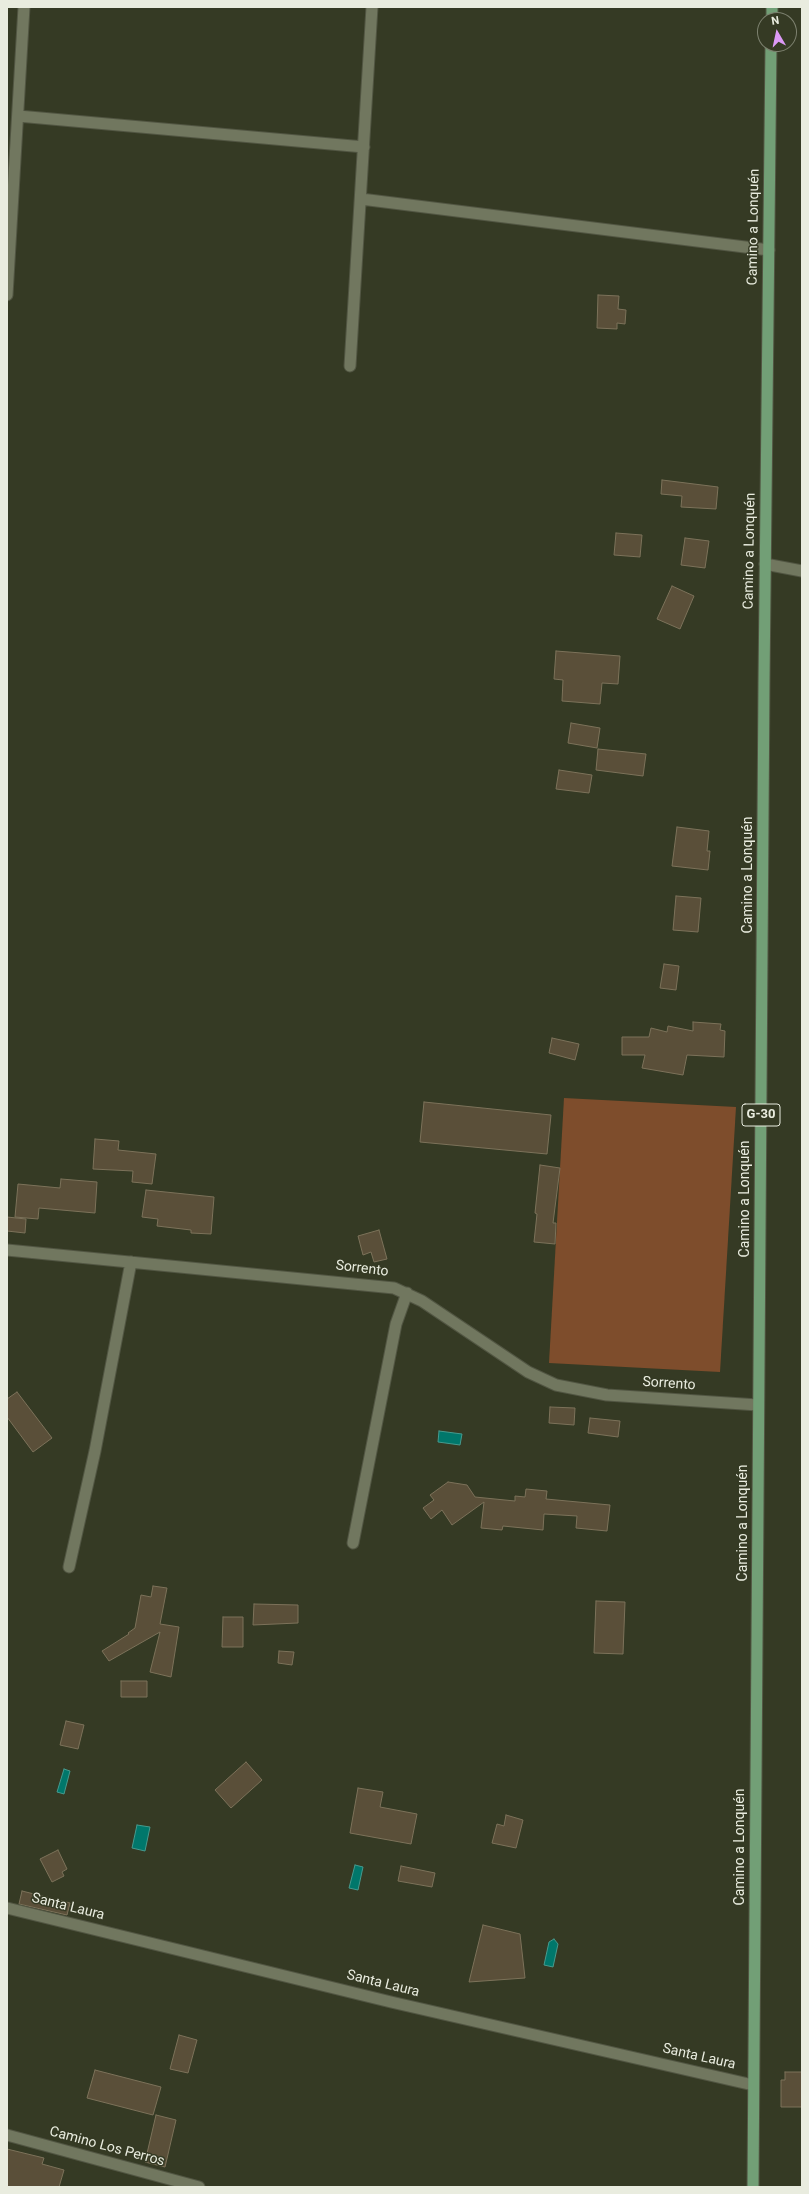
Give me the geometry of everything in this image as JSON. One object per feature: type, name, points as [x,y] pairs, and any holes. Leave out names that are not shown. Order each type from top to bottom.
[{"type":"main road","name":"Camino a Lonquén","points":[[752,2187],[765,564],[771,52]]},
{"type":"street","points":[[7,295],[24,7]]},
{"type":"street","points":[[350,366],[372,7]]},
{"type":"street","points":[[18,116],[364,147]]},
{"type":"street","points":[[360,199],[769,250]]},
{"type":"street","points":[[765,564],[802,571]]},
{"type":"street","name":"Sorrento","points":[[7,1250],[381,1285],[408,1293],[528,1372],[556,1385],[607,1395],[758,1405]]},
{"type":"street","points":[[69,1567],[95,1451],[130,1262]]},
{"type":"street","points":[[353,1543],[396,1324],[408,1293]]},
{"type":"street","name":"Santa Laura","points":[[7,1908],[391,2002],[753,2085]]},
{"type":"street","name":"Camino Los Perros","points":[[7,2135],[199,2187]]},
{"type":"shaded area","points":[[564,1098],[736,1107],[720,1372],[549,1363]]},
{"type":"water","points":[[439,1431],[462,1434],[460,1445],[438,1442]]},
{"type":"water","points":[[64,1769],[70,1771],[64,1794],[57,1792]]},
{"type":"water","points":[[137,1825],[150,1827],[145,1851],[132,1848]]},
{"type":"water","points":[[355,1865],[363,1867],[358,1890],[349,1888]]},
{"type":"water","points":[[554,1939],[558,1944],[553,1967],[544,1965],[549,1942]]},
{"type":"building","points":[[598,295],[619,296],[618,309],[626,310],[625,324],[617,323],[617,329],[597,328]]},
{"type":"building","points":[[662,480],[718,487],[716,509],[681,507],[682,496],[661,494]]},
{"type":"building","points":[[616,533],[642,535],[640,557],[614,555]]},
{"type":"building","points":[[685,538],[709,541],[705,568],[681,565]]},
{"type":"building","points":[[672,586],[694,596],[680,629],[657,619]]},
{"type":"building","points":[[556,651],[620,656],[618,684],[602,683],[600,704],[562,701],[563,680],[554,679]]},
{"type":"building","points":[[571,723],[600,728],[597,748],[568,743]]},
{"type":"building","points":[[598,749],[646,754],[643,776],[596,770]]},
{"type":"building","points":[[559,770],[592,775],[589,793],[556,789]]},
{"type":"building","points":[[677,827],[709,831],[707,851],[710,851],[708,870],[672,866]]},
{"type":"building","points":[[676,896],[701,898],[698,932],[673,930]]},
{"type":"building","points":[[664,964],[679,966],[676,990],[660,988]]},
{"type":"building","points":[[693,1022],[721,1024],[720,1030],[725,1031],[724,1057],[687,1055],[683,1075],[642,1068],[645,1055],[622,1055],[622,1037],[649,1037],[651,1028],[667,1032],[668,1026],[693,1031]]},
{"type":"building","points":[[552,1038],[579,1044],[575,1060],[549,1053]]},
{"type":"building","points":[[424,1102],[551,1115],[547,1154],[420,1142]]},
{"type":"building","points":[[95,1139],[119,1141],[118,1150],[156,1154],[152,1184],[132,1182],[133,1171],[93,1169]]},
{"type":"building","points":[[540,1165],[560,1168],[553,1223],[556,1223],[555,1244],[534,1242],[537,1214],[535,1213]]},
{"type":"building","points":[[61,1179],[97,1182],[95,1213],[39,1208],[38,1219],[15,1217],[18,1184],[60,1188]]},
{"type":"building","points":[[146,1190],[214,1197],[211,1234],[191,1233],[191,1230],[157,1226],[158,1219],[142,1217]]},
{"type":"building","points":[[7,1217],[26,1219],[25,1233],[7,1231]]},
{"type":"building","points":[[379,1230],[387,1259],[374,1262],[371,1252],[363,1255],[358,1236]]},
{"type":"building","points":[[17,1392],[52,1438],[33,1452],[7,1417],[7,1399]]},
{"type":"building","points":[[550,1407],[575,1408],[574,1425],[549,1423]]},
{"type":"building","points":[[590,1418],[620,1421],[618,1437],[588,1433]]},
{"type":"building","points":[[448,1482],[467,1485],[475,1497],[515,1501],[515,1496],[525,1497],[526,1489],[547,1491],[546,1499],[610,1505],[607,1531],[576,1528],[577,1516],[544,1514],[543,1530],[503,1526],[502,1530],[481,1528],[484,1502],[452,1525],[442,1510],[431,1519],[423,1508],[434,1500],[430,1495]]},
{"type":"building","points":[[153,1586],[167,1588],[160,1624],[179,1627],[171,1677],[150,1672],[160,1632],[109,1661],[102,1651],[129,1634],[128,1633],[135,1628],[141,1595],[151,1597]]},
{"type":"building","points":[[596,1601],[625,1602],[623,1654],[594,1653]]},
{"type":"building","points":[[254,1604],[298,1605],[298,1623],[253,1625]]},
{"type":"building","points":[[223,1617],[243,1617],[243,1647],[222,1647]]},
{"type":"building","points":[[279,1651],[294,1652],[292,1665],[278,1663]]},
{"type":"building","points":[[121,1681],[147,1681],[147,1697],[121,1697]]},
{"type":"building","points":[[66,1721],[84,1725],[78,1749],[60,1745]]},
{"type":"building","points":[[246,1762],[262,1780],[231,1808],[215,1790]]},
{"type":"building","points":[[358,1788],[383,1792],[380,1807],[417,1814],[411,1844],[350,1833]]},
{"type":"building","points":[[506,1815],[523,1820],[516,1848],[492,1843],[497,1824],[504,1826]]},
{"type":"building","points":[[58,1850],[67,1869],[62,1872],[64,1876],[52,1882],[40,1859]]},
{"type":"building","points":[[401,1866],[435,1873],[432,1887],[398,1881]]},
{"type":"building","points":[[22,1891],[70,1903],[67,1915],[19,1904]]},
{"type":"building","points":[[483,1925],[520,1934],[525,1978],[469,1982]]},
{"type":"building","points":[[179,2035],[197,2040],[188,2073],[170,2069]]},
{"type":"building","points":[[95,2070],[161,2087],[153,2115],[87,2098]]},
{"type":"building","points":[[785,2072],[802,2072],[802,2107],[781,2107],[781,2080],[785,2080]]},
{"type":"building","points":[[156,2115],[176,2120],[165,2167],[145,2162]]},
{"type":"building","points":[[7,2149],[44,2158],[42,2164],[64,2170],[59,2187],[7,2187]]}]
